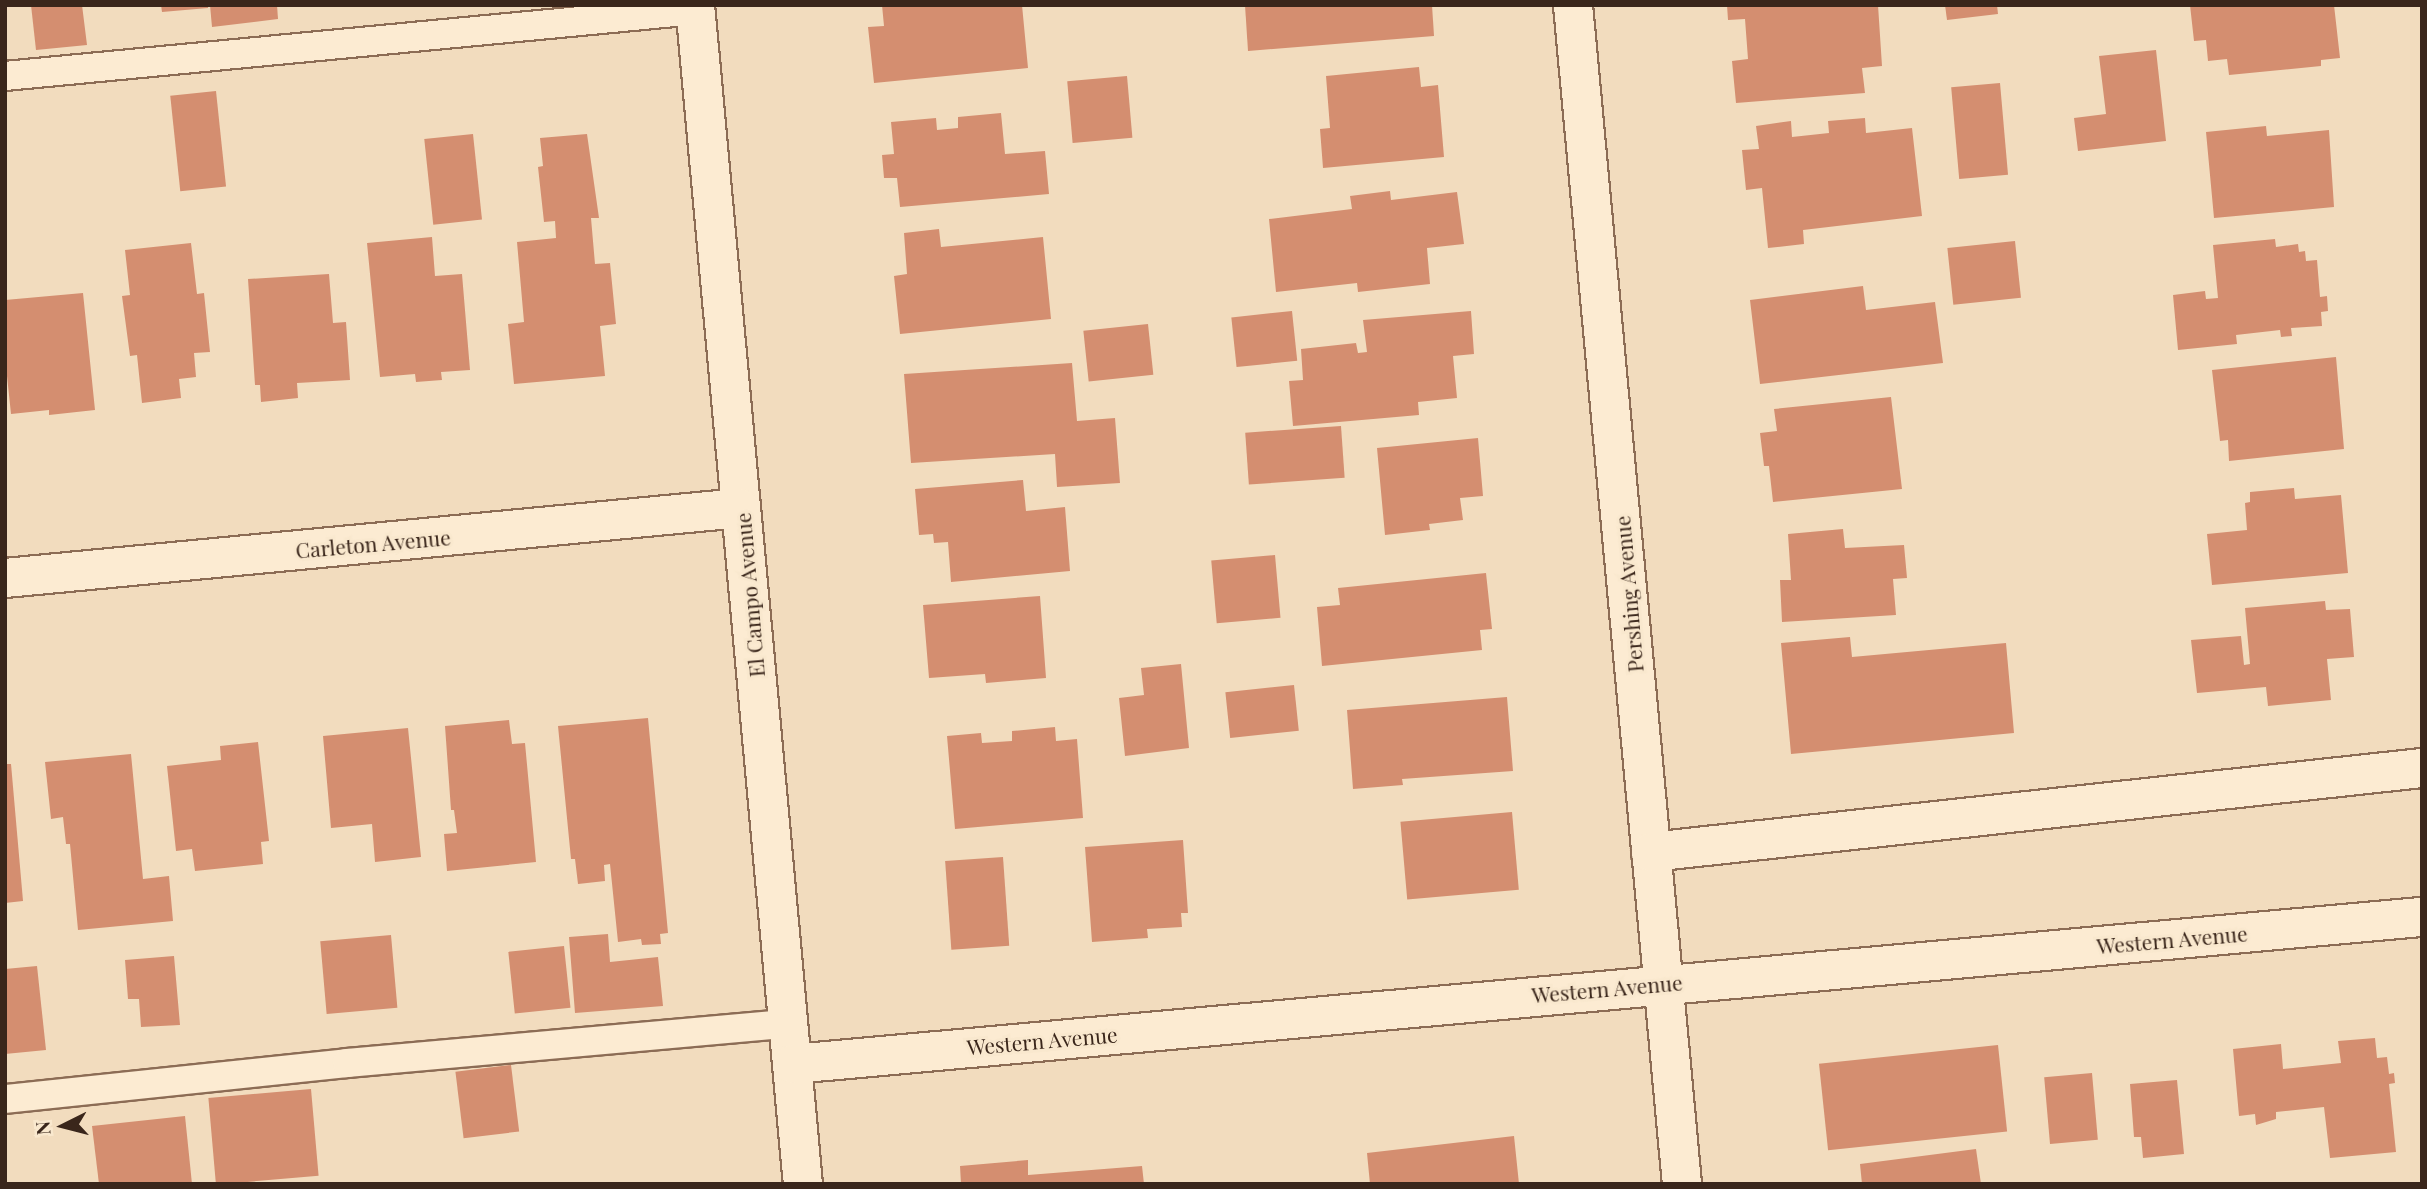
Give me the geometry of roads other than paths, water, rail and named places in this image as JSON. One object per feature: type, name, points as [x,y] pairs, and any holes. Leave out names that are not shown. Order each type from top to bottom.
[{"type":"street","name":"Pershing Avenue","points":[[1573,5],[1682,1184]]},
{"type":"street","name":"El Campo Avenue","points":[[695,8],[803,1184]]},
{"type":"street","name":"Carleton Avenue","points":[[5,578],[740,508]]},
{"type":"street","points":[[1651,852],[2422,768]]},
{"type":"street","name":"Western Avenue","points":[[793,1063],[2422,917]]},
{"type":"lane","points":[[5,76],[695,8]]},
{"type":"lane","points":[[5,1098],[347,1063],[788,1024]]}]
